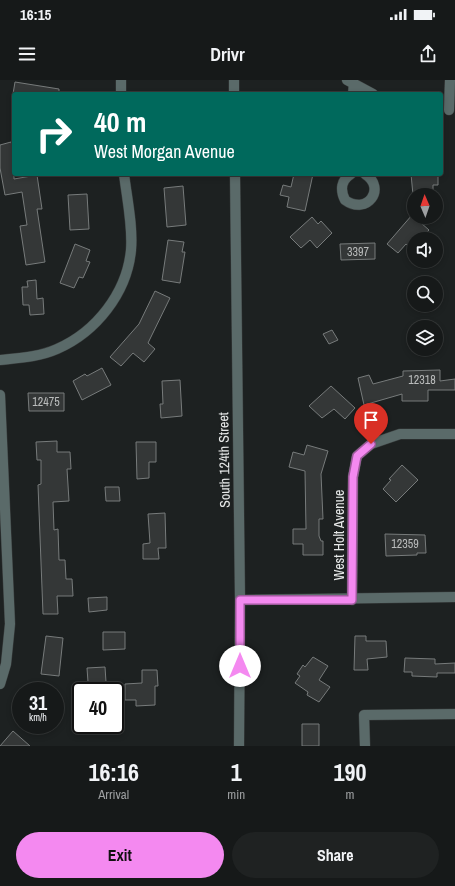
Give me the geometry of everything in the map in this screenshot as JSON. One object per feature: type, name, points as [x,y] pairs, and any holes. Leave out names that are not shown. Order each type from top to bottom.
[{"type":"street","points":[[121,80],[122,92]]},
{"type":"street","points":[[234,80],[234,92]]},
{"type":"street","points":[[448,110],[450,80]]},
{"type":"street","points":[[350,81],[353,92]]},
{"type":"street","points":[[350,81],[369,92]]},
{"type":"street","points":[[0,360],[41,354],[56,350],[69,343],[91,327],[115,298],[128,265],[131,251],[124,176]]},
{"type":"street","name":"South 124th Street","points":[[235,176],[240,600],[239,746]]},
{"type":"street","points":[[348,176],[345,178],[341,189],[345,200],[355,205],[366,203],[373,195],[374,185],[372,180],[367,176]]},
{"type":"street","points":[[0,395],[3,517],[10,624],[6,664],[0,684]]},
{"type":"street","name":"West Holt Avenue","points":[[352,600],[353,477],[357,456],[371,444],[400,434],[455,434]]},
{"type":"street","points":[[240,600],[352,600],[455,597]]},
{"type":"street","points":[[365,746],[364,715],[455,714]]},
{"type":"building","points":[[15,82],[59,89],[59,92],[13,92]]},
{"type":"building","points":[[11,142],[12,176],[14,176],[14,179],[37,176],[42,209],[37,209],[45,262],[26,265],[20,226],[27,225],[22,192],[5,195],[0,168],[0,145]]},
{"type":"building","points":[[294,176],[313,176],[305,211],[287,207],[289,197],[280,195],[283,185],[291,187]]},
{"type":"building","points":[[411,176],[438,176],[438,185],[433,185],[433,188],[412,188]]},
{"type":"building","points":[[183,186],[186,225],[167,227],[164,188]]},
{"type":"building","points":[[87,194],[89,229],[70,230],[68,195]]},
{"type":"building","points":[[312,217],[318,224],[321,221],[332,233],[317,248],[310,240],[301,248],[290,237]]},
{"type":"building","points":[[407,221],[407,224],[422,224],[429,230],[427,232],[407,232],[407,245],[406,244],[398,253],[387,244]]},
{"type":"building","points":[[168,240],[184,242],[182,252],[185,252],[180,283],[162,280]]},
{"type":"building","points":[[375,243],[375,259],[341,260],[340,244]]},
{"type":"building","points":[[75,244],[90,250],[86,261],[90,262],[83,278],[79,277],[74,288],[60,283]]},
{"type":"building","points":[[36,280],[37,299],[43,298],[44,314],[30,315],[29,305],[23,305],[22,287],[28,287],[27,281]]},
{"type":"building","points":[[155,291],[170,298],[148,343],[155,349],[144,362],[133,353],[121,366],[110,357],[139,324]]},
{"type":"building","points":[[332,330],[338,340],[329,344],[323,334]]},
{"type":"building","points":[[102,368],[111,385],[82,400],[73,381],[85,374],[87,376]]},
{"type":"building","points":[[440,370],[440,381],[455,379],[455,390],[428,390],[428,401],[402,401],[402,394],[364,405],[358,378],[369,375],[373,384],[403,376],[403,371]]},
{"type":"building","points":[[180,380],[182,416],[161,418],[160,404],[163,404],[162,381]]},
{"type":"building","points":[[331,386],[355,408],[345,419],[334,409],[322,418],[309,406]]},
{"type":"building","points":[[28,393],[64,393],[64,411],[29,411]]},
{"type":"building","points":[[57,441],[57,452],[70,452],[71,469],[67,469],[69,501],[53,502],[54,530],[58,529],[59,560],[65,560],[66,579],[72,579],[73,596],[57,596],[58,614],[43,614],[38,485],[41,484],[41,460],[37,460],[36,442]]},
{"type":"building","points":[[136,442],[156,442],[156,462],[149,462],[149,478],[137,479]]},
{"type":"building","points":[[307,445],[328,451],[321,474],[323,519],[319,519],[319,536],[321,541],[323,541],[323,555],[303,555],[303,544],[293,544],[293,529],[306,529],[305,471],[289,467],[293,452],[304,455]]},
{"type":"building","points":[[402,465],[418,480],[396,502],[383,489],[391,480],[389,479]]},
{"type":"building","points":[[105,487],[119,487],[120,501],[106,501]]},
{"type":"building","points":[[165,513],[166,548],[158,548],[159,559],[143,559],[143,544],[150,543],[148,514]]},
{"type":"building","points":[[385,534],[425,535],[426,553],[417,553],[417,555],[386,556]]},
{"type":"building","points":[[107,597],[107,610],[89,612],[88,598]]},
{"type":"building","points":[[103,632],[125,632],[125,649],[103,650]]},
{"type":"building","points":[[46,636],[63,638],[59,676],[41,674]]},
{"type":"building","points":[[355,636],[366,636],[366,641],[386,641],[387,657],[367,659],[368,670],[354,670]]},
{"type":"building","points":[[313,657],[328,666],[319,680],[330,687],[319,702],[307,695],[308,692],[295,683],[300,676],[297,674],[303,665],[305,667]]},
{"type":"building","points":[[405,658],[435,659],[435,664],[455,663],[455,673],[437,673],[437,677],[412,676],[412,672],[404,672]]},
{"type":"building","points":[[105,667],[106,682],[88,682],[87,668]]},
{"type":"building","points":[[142,670],[157,670],[158,686],[155,686],[155,705],[136,706],[136,700],[125,700],[125,684],[142,683]]},
{"type":"building","points":[[302,724],[319,724],[319,746],[302,746]]},
{"type":"building","points":[[12,732],[12,734],[16,734],[30,746],[0,746]]},
{"type":"route","points":[[240,666],[240,600],[352,600],[353,477],[357,456],[371,444]]}]
